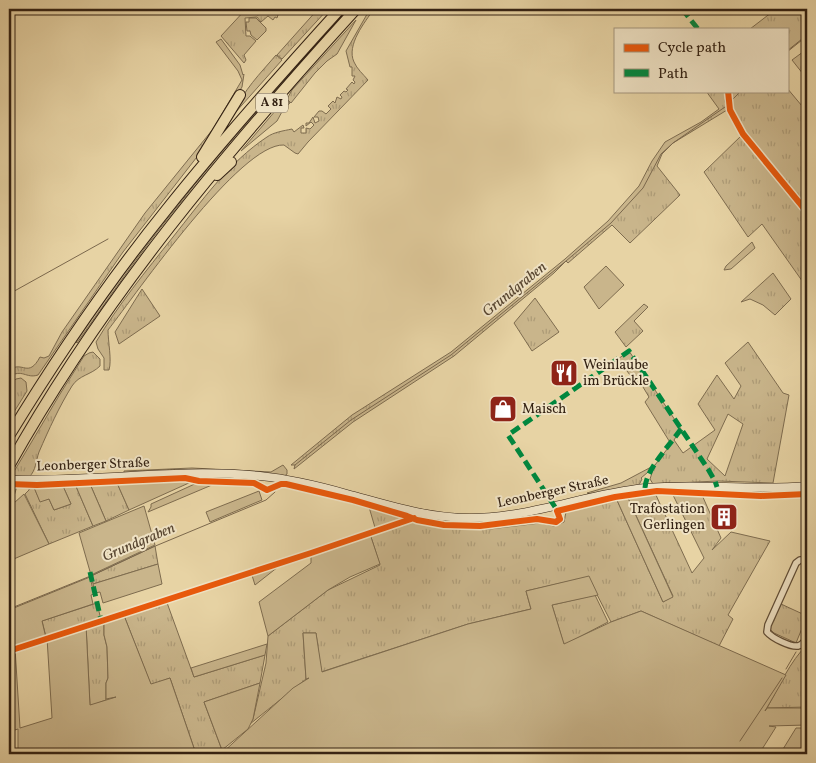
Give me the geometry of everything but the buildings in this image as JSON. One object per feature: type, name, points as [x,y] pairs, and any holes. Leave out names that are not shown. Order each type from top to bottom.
[{"type":"highway","name":"A 81","points":[[9,436],[96,302],[194,176],[251,108],[340,9]]},
{"type":"highway","name":"A 81","points":[[9,466],[50,396],[150,251],[190,199],[251,127],[356,9]]},
{"type":"highway","points":[[194,176],[203,155],[240,95]]},
{"type":"highway","points":[[190,199],[231,162]]},
{"type":"main road","name":"Leonberger Straße","points":[[9,480],[178,474],[236,474],[306,484],[415,513],[450,518],[514,515],[609,493],[645,488],[807,487]]},
{"type":"street","points":[[807,487],[807,496]]},
{"type":"street","points":[[807,560],[800,560],[796,563],[768,625],[767,632],[791,645],[797,646],[803,643],[807,637]]},
{"type":"green space","points":[[246,9],[262,9],[256,11],[257,15],[261,14],[260,11],[263,11],[263,9],[280,9],[277,18],[275,17],[273,20],[268,16],[261,22],[257,17],[245,18],[246,36],[250,36],[256,41],[244,55],[246,60],[244,63],[221,36]]},
{"type":"green space","points":[[318,9],[328,9],[282,59],[277,55]]},
{"type":"green space","points":[[349,9],[215,160],[160,228],[77,343],[107,298],[171,212],[275,89]]},
{"type":"green space","points":[[370,9],[374,9],[354,41],[352,48],[354,62],[368,80],[298,154],[284,145],[265,151],[242,168],[217,193],[190,223],[108,330],[110,366],[109,370],[104,370],[104,358],[96,342],[133,288],[216,183],[240,158],[270,135],[292,129],[294,132],[303,125],[304,128],[301,128],[301,133],[306,133],[306,128],[310,129],[314,125],[311,122],[306,126],[306,123],[309,123],[313,117],[315,123],[319,121],[318,117],[314,117],[319,111],[326,114],[331,109],[328,106],[333,101],[335,103],[337,97],[341,99],[340,95],[348,90],[346,89],[352,82],[354,84],[355,76],[352,76],[352,67],[350,67],[346,51]]},
{"type":"green space","points":[[776,9],[807,9],[807,36],[788,51],[788,28],[751,28]]},
{"type":"green space","points":[[249,18],[256,18],[266,28],[266,31],[257,40],[251,35],[250,31],[247,31],[246,22],[249,22]]},
{"type":"green space","points":[[356,20],[337,54],[315,73],[291,103],[287,99],[292,90]]},
{"type":"green space","points":[[221,39],[240,65],[244,74],[242,87],[207,144],[123,252],[38,375],[30,376],[17,373],[9,377],[9,370],[14,367],[29,368],[40,357],[49,356],[62,332],[145,213],[213,129],[242,80],[238,71],[216,42]]},
{"type":"green space","points":[[807,49],[807,79],[792,60]]},
{"type":"green space","points":[[276,55],[282,60],[234,114],[247,90]]},
{"type":"green space","points":[[788,89],[807,112],[807,209],[805,212],[807,216],[807,283],[805,285],[762,224],[748,237],[704,172],[743,134],[730,110],[729,92],[788,92]]},
{"type":"green space","points":[[707,92],[727,92],[725,101],[727,110],[673,143],[662,154],[657,166],[680,195],[630,243],[612,225],[568,263],[566,261],[454,356],[353,422],[294,469],[295,465],[291,465],[352,415],[451,352],[565,259],[608,221],[639,186],[652,161],[665,142],[701,122],[719,109]]},
{"type":"green space","points":[[285,99],[290,103],[284,108],[277,121],[241,151]]},
{"type":"green space","points":[[752,242],[755,248],[731,269],[724,270],[726,266]]},
{"type":"green space","points":[[606,266],[624,285],[599,309],[584,287]]},
{"type":"green space","points":[[773,273],[791,299],[775,315],[763,305],[750,299],[741,302]]},
{"type":"green space","points":[[142,289],[160,316],[119,344],[115,332]]},
{"type":"green space","points":[[535,298],[559,332],[532,351],[514,323]]},
{"type":"green space","points":[[644,304],[648,307],[634,321],[643,331],[626,347],[615,332]]},
{"type":"green space","points":[[748,342],[783,393],[789,395],[773,483],[718,481],[653,484],[650,479],[654,467],[641,478],[639,485],[587,493],[621,483],[655,465],[671,444],[645,402],[649,397],[640,382],[636,383],[618,359],[629,351],[681,429],[674,440],[683,453],[715,430],[698,404],[717,375],[734,399],[741,386],[725,363]],"holes":[[[728,414],[743,424],[725,476],[707,459]]]},
{"type":"green space","points":[[93,352],[100,359],[100,366],[75,382],[72,386],[58,410],[31,475],[29,477],[15,476],[10,486],[17,486],[9,510],[9,480],[84,356]]},
{"type":"green space","points":[[21,378],[26,382],[27,391],[9,420],[10,384],[16,379]]},
{"type":"green space","points":[[283,465],[287,470],[287,474],[283,477],[124,475],[124,471],[192,468],[271,472]]},
{"type":"green space","points":[[190,480],[191,482],[129,510],[117,483]]},
{"type":"green space","points":[[199,482],[219,482],[148,512],[151,504]]},
{"type":"green space","points":[[117,483],[129,510],[106,521],[90,484]]},
{"type":"green space","points":[[62,484],[75,484],[93,526],[49,544],[25,494],[29,490],[30,485],[33,485],[40,501],[49,499],[54,510],[71,504]]},
{"type":"green space","points":[[62,484],[71,504],[54,510],[49,499],[40,502],[33,485]]},
{"type":"green space","points":[[75,484],[90,484],[106,521],[93,526]]},
{"type":"green space","points":[[259,491],[262,500],[210,522],[206,512]]},
{"type":"green space","points":[[655,493],[692,573],[704,558],[672,493],[702,495],[721,538],[712,550],[731,532],[770,541],[728,615],[733,619],[719,646],[641,611],[611,622],[588,577],[526,591],[531,609],[468,624],[321,672],[316,633],[303,633],[306,679],[250,724],[253,719],[266,663],[268,636],[328,590],[380,565],[370,534],[412,522],[441,528],[463,529],[490,529],[540,523],[554,526],[564,522],[566,512],[591,503],[616,498],[663,602],[673,596],[627,496]]},
{"type":"green space","points":[[24,494],[49,544],[9,561],[9,511],[14,503]]},
{"type":"green space","points":[[627,496],[673,597],[663,602],[616,498]]},
{"type":"green space","points":[[144,506],[155,545],[91,575],[79,533]]},
{"type":"green space","points":[[369,507],[408,519],[376,531]]},
{"type":"green space","points":[[370,534],[380,564],[350,577],[328,590],[268,636],[259,602],[311,563],[311,553]]},
{"type":"green space","points":[[155,546],[158,564],[93,584],[91,576]]},
{"type":"green space","points":[[283,563],[255,585],[251,572]]},
{"type":"green space","points":[[158,564],[162,584],[103,603],[100,592],[95,593],[93,584]]},
{"type":"green space","points":[[589,576],[598,595],[552,605],[564,644],[611,622],[641,611],[786,675],[765,711],[767,708],[807,708],[807,725],[769,726],[776,727],[759,754],[221,754],[293,688],[309,678],[306,679],[303,633],[316,633],[322,672],[468,624],[531,609],[526,591]]},
{"type":"green space","points":[[90,577],[94,594],[91,595],[93,604],[42,621],[46,638],[15,648],[20,728],[52,718],[47,638],[86,625],[90,705],[116,697],[106,699],[106,683],[108,678],[104,619],[123,613],[151,684],[170,678],[196,754],[18,754],[18,729],[9,732],[9,610]]},
{"type":"green space","points":[[595,595],[608,622],[564,645],[552,605]]},
{"type":"green space","points":[[166,600],[194,677],[265,655],[260,683],[204,702],[222,750],[218,754],[196,754],[170,678],[151,685],[123,613]]},
{"type":"green space","points":[[97,603],[101,620],[104,619],[108,678],[106,683],[106,700],[90,706],[86,625],[46,637],[42,621]]},
{"type":"green space","points":[[781,604],[807,616],[796,643],[774,633],[769,628]]},
{"type":"green space","points":[[267,644],[265,655],[194,677],[191,668]]},
{"type":"green space","points":[[807,645],[807,707],[767,708],[790,666]]},
{"type":"green space","points":[[260,683],[253,719],[248,729],[222,750],[204,702]]},
{"type":"green space","points":[[796,728],[807,728],[807,754],[780,754]]},
{"type":"waterway","name":"Grundgraben","points":[[788,50],[807,35]]},
{"type":"waterway","name":"Grundgraben","points":[[731,101],[740,92]]},
{"type":"waterway","name":"Grundgraben","points":[[295,465],[351,420],[451,355],[566,261],[611,223],[643,188],[661,154],[673,143],[725,107]]},
{"type":"waterway","points":[[9,294],[108,239]]},
{"type":"waterway","name":"Grundgraben","points":[[9,609],[266,500],[275,492]]},
{"type":"waterway","points":[[803,637],[807,627]]},
{"type":"waterway","points":[[786,669],[796,652]]},
{"type":"waterway","points":[[740,741],[782,678]]},
{"type":"waterway","points":[[731,754],[735,750]]},
{"type":"marked path","points":[[682,9],[697,28]]},
{"type":"marked path","points":[[555,507],[508,435],[629,351],[708,469],[717,487]]},
{"type":"marked path","points":[[645,488],[646,481],[654,465],[681,429]]},
{"type":"marked path","points":[[90,572],[101,620]]},
{"type":"cycle path","points":[[728,92],[730,110],[743,134],[807,212]]},
{"type":"cycle path","points":[[9,484],[37,485],[185,478],[199,481],[254,483],[267,490],[281,484],[286,484],[353,500],[417,520],[444,525],[480,526],[537,519],[556,522],[560,519],[557,511],[615,497],[657,491],[761,496],[807,494]]},
{"type":"cycle path","points":[[9,651],[414,518]]},
{"type":"place","name":"Weinlaube im Brückle","points":[[564,373]]},
{"type":"place","name":"Maisch","points":[[503,409]]},
{"type":"place","name":"Trafostation Gerlingen","points":[[724,517]]}]
